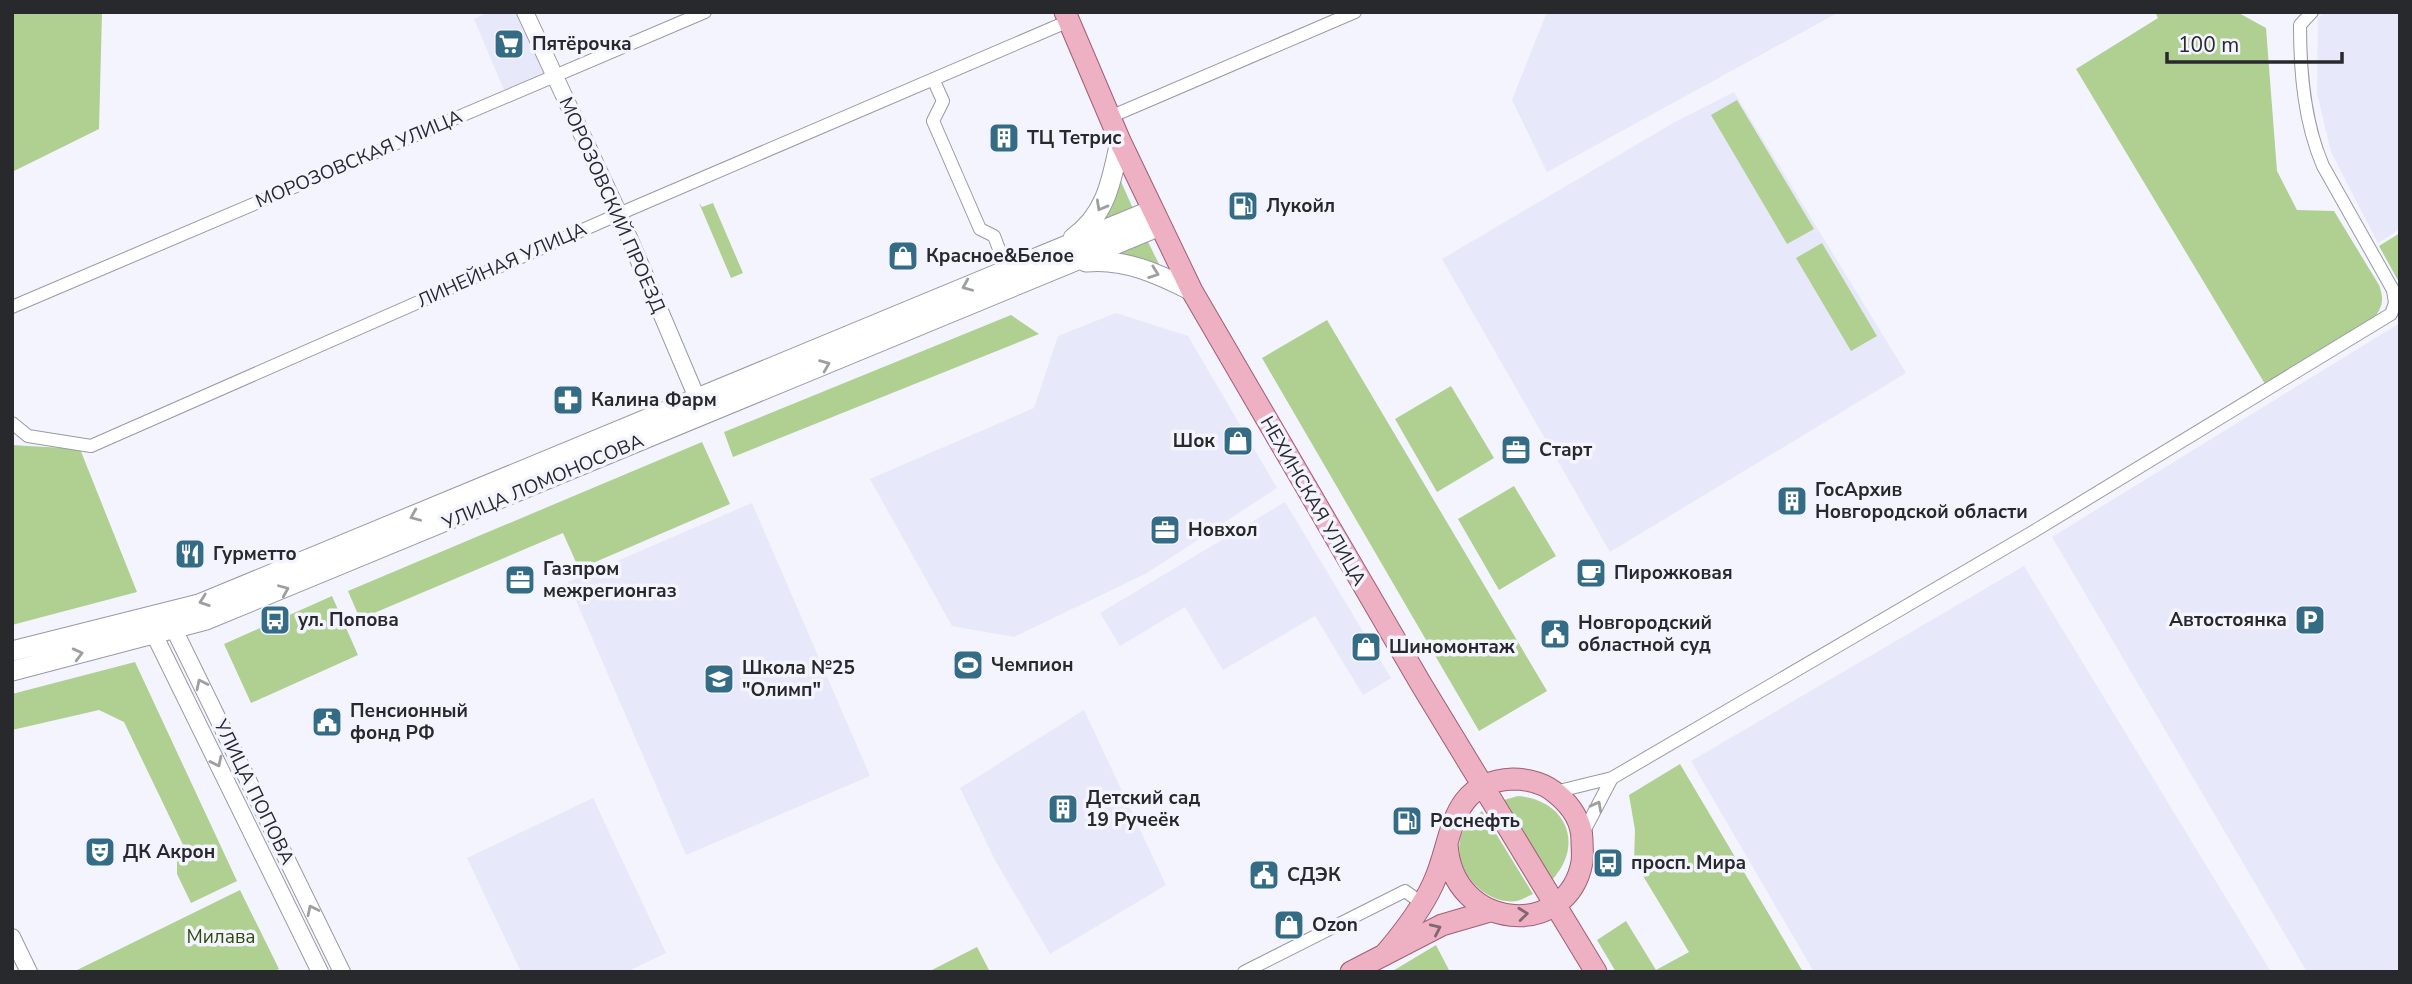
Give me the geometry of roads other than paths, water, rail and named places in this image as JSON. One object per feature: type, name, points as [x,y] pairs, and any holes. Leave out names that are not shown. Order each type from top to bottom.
[{"type":"main road","name":"НЕХИНСКАЯ УЛИЦА","points":[[1067,16],[1120,141],[1192,291],[1483,787],[1596,972]]},
{"type":"main road","name":"УЛИЦА ЛОМОНОСОВА","points":[[1059,258],[1097,214],[1111,185],[1120,141]]},
{"type":"main road","name":"УЛИЦА ЛОМОНОСОВА","points":[[380,540],[1156,218]]},
{"type":"main road","name":"УЛИЦА ЛОМОНОСОВА","points":[[12,651],[160,623],[219,615],[697,398],[879,333],[1007,270],[1059,258],[1116,263],[1150,271],[1192,291]]},
{"type":"main road","name":"УЛИЦА ЛОМОНОСОВА","points":[[12,671],[160,623]]},
{"type":"main road","points":[[1385,954],[1423,904],[1435,880],[1454,817],[1461,805],[1483,787],[1494,782],[1518,779],[1543,785],[1555,792],[1577,818],[1582,835],[1582,860],[1572,885],[1554,904],[1539,912],[1506,915],[1490,911],[1467,896],[1458,885],[1448,859],[1447,844]]},
{"type":"main road","points":[[1351,972],[1442,925],[1490,911]]},
{"type":"street","name":"МОРОЗОВСКИЙ ПРОЕЗД","points":[[525,12],[619,214],[697,398]]},
{"type":"street","name":"МОРОЗОВСКАЯ УЛИЦА","points":[[12,307],[705,12]]},
{"type":"street","points":[[1110,117],[1355,12]]},
{"type":"street","points":[[1555,792],[1612,778],[2031,533],[2391,314],[2395,303],[2393,290],[2316,149],[2300,71],[2300,25],[2312,12]]},
{"type":"street","name":"ЛИНЕЙНАЯ УЛИЦА","points":[[12,423],[28,436],[90,446],[933,79],[1067,16]]},
{"type":"street","points":[[933,79],[943,101],[933,121],[981,229],[994,236],[1007,270]]},
{"type":"street","name":"УЛИЦА ПОПОВА","points":[[160,623],[320,972]]},
{"type":"street","name":"УЛИЦА ПОПОВА","points":[[160,623],[342,972]]},
{"type":"street","points":[[1582,835],[1612,778]]},
{"type":"street","points":[[1244,972],[1405,891],[1423,904]]},
{"type":"street","points":[[12,937],[29,972]]},
{"type":"place","name":"Пятёрочка","points":[[509,44]]},
{"type":"place","name":"ТЦ Тетрис","points":[[1004,138]]},
{"type":"place","name":"Лукойл","points":[[1243,206]]},
{"type":"place","name":"Красное&Белое","points":[[903,256]]},
{"type":"place","name":"Калина Фарм","points":[[568,400]]},
{"type":"place","name":"Шок","points":[[1238,441]]},
{"type":"place","name":"Старт","points":[[1516,450]]},
{"type":"place","name":"ГосАрхив Новгородской области","points":[[1792,501]]},
{"type":"place","name":"Новхол","points":[[1165,530]]},
{"type":"place","name":"Гурметто","points":[[190,554]]},
{"type":"place","name":"Пирожковая","points":[[1591,573]]},
{"type":"place","name":"Газпром межрегионгаз","points":[[520,580]]},
{"type":"place","name":"ул. Попова","points":[[275,620]]},
{"type":"place","name":"Автостоянка","points":[[2310,620]]},
{"type":"place","name":"Новгородский областной суд","points":[[1555,634]]},
{"type":"place","name":"Шиномонтаж","points":[[1366,647]]},
{"type":"place","name":"Чемпион","points":[[968,665]]},
{"type":"place","name":"Школа №25 \"Олимп\"","points":[[719,679]]},
{"type":"place","name":"Пенсионный фонд РФ","points":[[327,722]]},
{"type":"place","name":"Детский сад 19 Ручеёк","points":[[1063,809]]},
{"type":"place","name":"Роснефть","points":[[1407,821]]},
{"type":"place","name":"ДК Акрон","points":[[100,852]]},
{"type":"place","name":"просп. Мира","points":[[1608,863]]},
{"type":"place","name":"СДЭК","points":[[1264,875]]},
{"type":"place","name":"Ozon","points":[[1289,925]]},
{"type":"park label","name":"Милава","points":[[221,937]]}]
